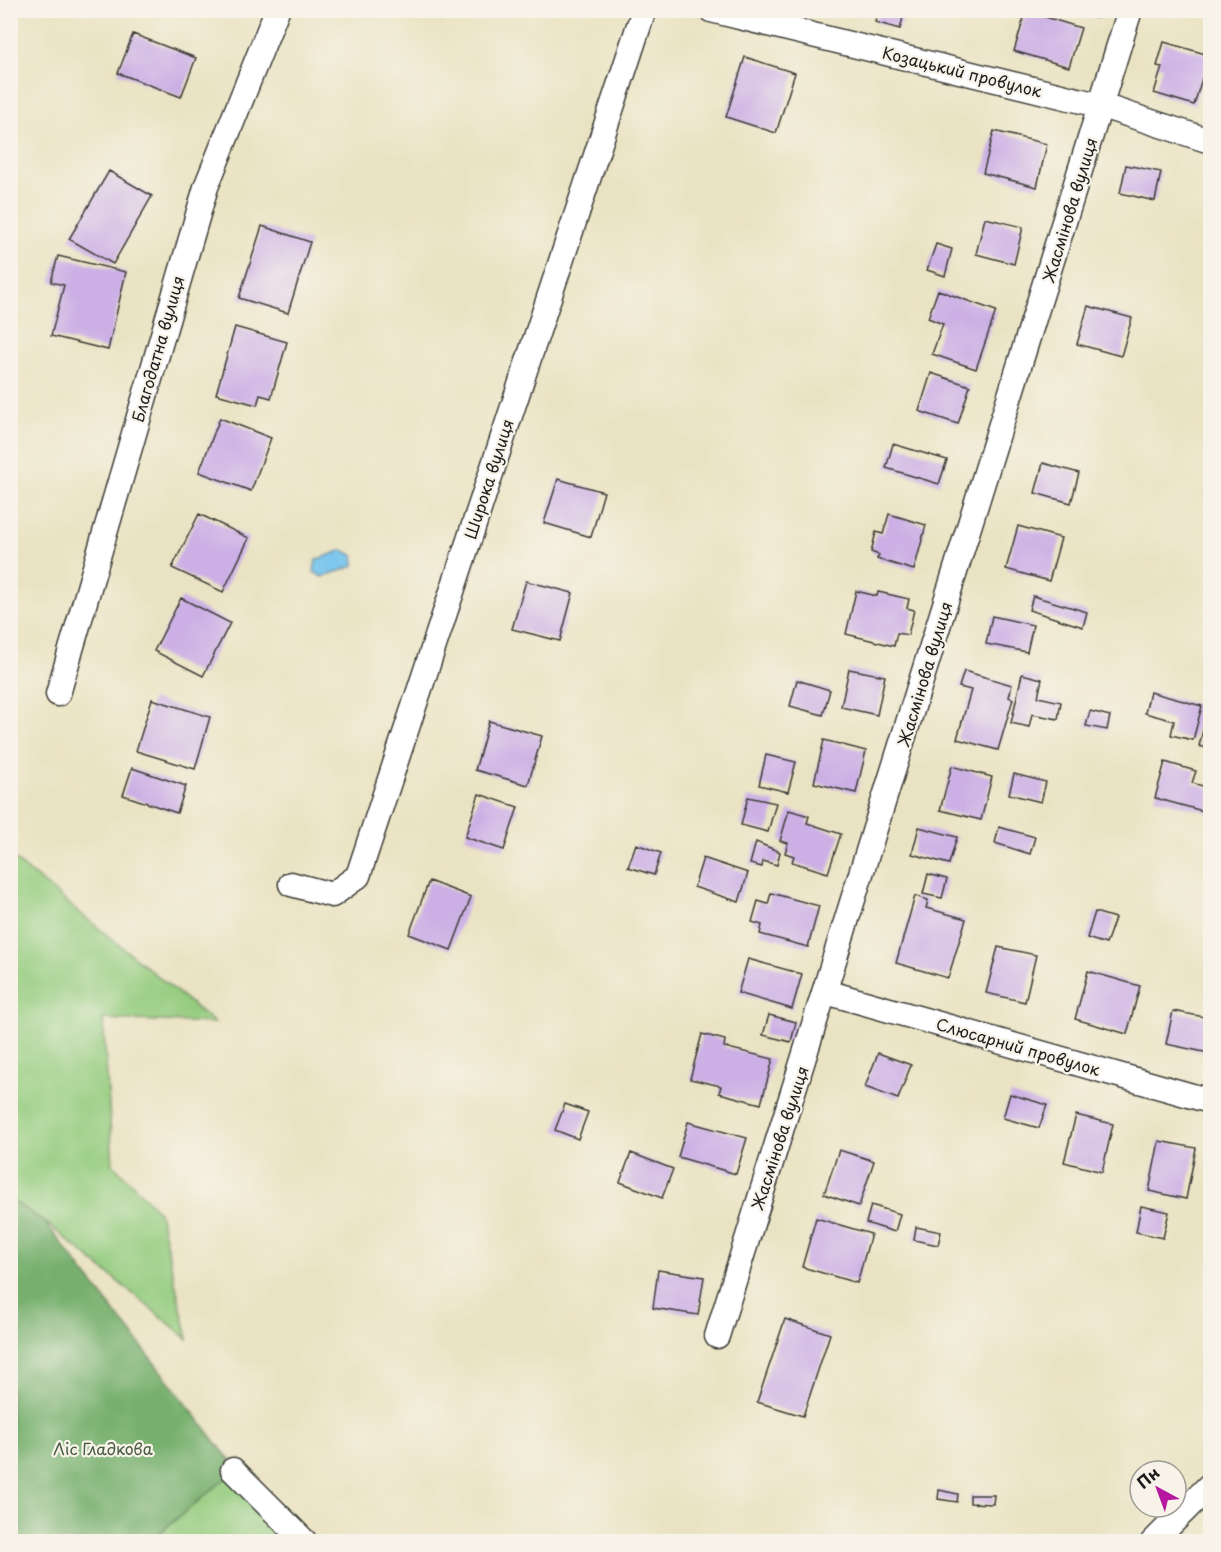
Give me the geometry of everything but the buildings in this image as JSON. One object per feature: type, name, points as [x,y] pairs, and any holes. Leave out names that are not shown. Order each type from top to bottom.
[{"type":"street","name":"Благодатна вулиця","points":[[58,694],[206,187],[277,10]]},
{"type":"street","name":"Широка вулиця","points":[[291,884],[332,895],[358,876],[644,10]]},
{"type":"street","name":"Козацький провулок","points":[[711,10],[1102,106],[1210,141]]},
{"type":"street","name":"Жасмінова вулиця","points":[[717,1336],[1102,106],[1130,10]]},
{"type":"street","name":"Слюсарний провулок","points":[[826,992],[1210,1101]]},
{"type":"street","points":[[233,1470],[305,1542]]},
{"type":"street","points":[[1154,1542],[1210,1485]]},
{"type":"green space","points":[[10,856],[215,1023],[103,1019],[113,1164],[159,1212],[188,1339],[44,1221],[11,1200]]},
{"type":"green space","name":"Ліс Гладкова","points":[[10,1200],[44,1221],[237,1469],[149,1541],[11,1541]]},
{"type":"green space","points":[[237,1469],[310,1542],[149,1542]]},
{"type":"water","points":[[343,550],[354,556],[354,566],[322,577],[314,572],[316,560]]}]
